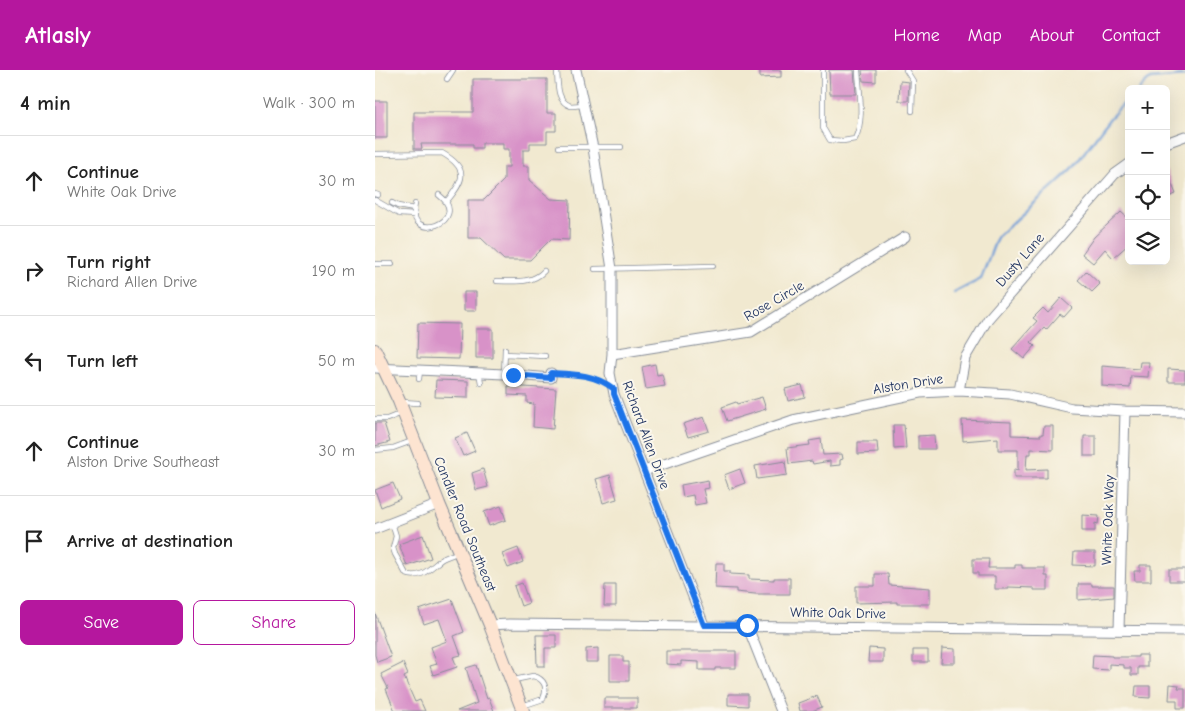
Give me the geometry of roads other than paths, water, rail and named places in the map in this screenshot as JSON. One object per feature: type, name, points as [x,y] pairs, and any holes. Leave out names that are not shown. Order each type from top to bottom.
[{"type":"main road","name":"Candler Road Southeast","points":[[375,350],[379,368],[401,407],[490,625],[522,709]]},
{"type":"street","name":"Richard Allen Drive","points":[[576,70],[593,148],[612,269],[612,354],[610,373],[614,394],[704,625]]},
{"type":"street","points":[[1170,142],[1185,136]]},
{"type":"street","name":"Dusty Lane","points":[[959,391],[965,358],[988,319],[1115,174],[1125,167]]},
{"type":"street","name":"Rose Circle","points":[[612,354],[751,332],[905,237]]},
{"type":"street","points":[[379,368],[420,375],[479,372],[551,378],[551,373]]},
{"type":"street","name":"Alston Drive","points":[[644,471],[793,420],[920,393],[959,391],[1010,394],[1072,408],[1185,412]]},
{"type":"street","name":"White Oak Way","points":[[1119,630],[1125,411]]},
{"type":"street","points":[[375,529],[439,504]]},
{"type":"street","name":"White Oak Drive","points":[[490,625],[747,625],[1185,630]]},
{"type":"street","points":[[747,625],[781,711]]},
{"type":"lane","points":[[447,79],[453,70]]},
{"type":"lane","points":[[557,70],[559,94],[562,100],[571,106],[583,104]]},
{"type":"lane","points":[[823,70],[823,128],[830,140],[836,141],[855,139],[858,133],[860,109],[858,70]]},
{"type":"lane","points":[[906,70],[913,81],[912,111]]},
{"type":"lane","points":[[559,147],[621,147]]},
{"type":"lane","points":[[375,154],[442,154],[451,158],[460,167],[462,174],[461,182],[446,202]]},
{"type":"lane","points":[[392,202],[398,206],[414,207],[415,216],[423,225],[432,227],[437,226],[447,216],[446,202],[439,195]]},
{"type":"lane","points":[[375,200],[399,214],[415,216]]},
{"type":"lane","points":[[375,264],[392,264]]},
{"type":"lane","points":[[595,269],[713,266]]},
{"type":"lane","points":[[497,281],[531,280],[537,278],[544,270]]},
{"type":"lane","points":[[503,374],[505,351],[545,356]]},
{"type":"lane","points":[[479,372],[481,384]]},
{"type":"lane","points":[[375,419],[387,419],[401,407],[418,403]]},
{"type":"lane","points":[[375,450],[393,448],[414,440]]},
{"type":"lane","points":[[392,523],[396,536],[393,548],[406,574],[415,576],[426,572],[442,559],[459,552]]},
{"type":"lane","points":[[511,681],[533,676],[543,681],[545,687],[543,699],[522,709]]},
{"type":"waterway","points":[[1143,85],[1150,79],[1185,76]]},
{"type":"waterway","points":[[954,293],[981,279],[997,237],[1072,169],[1110,118],[1125,102]]}]
